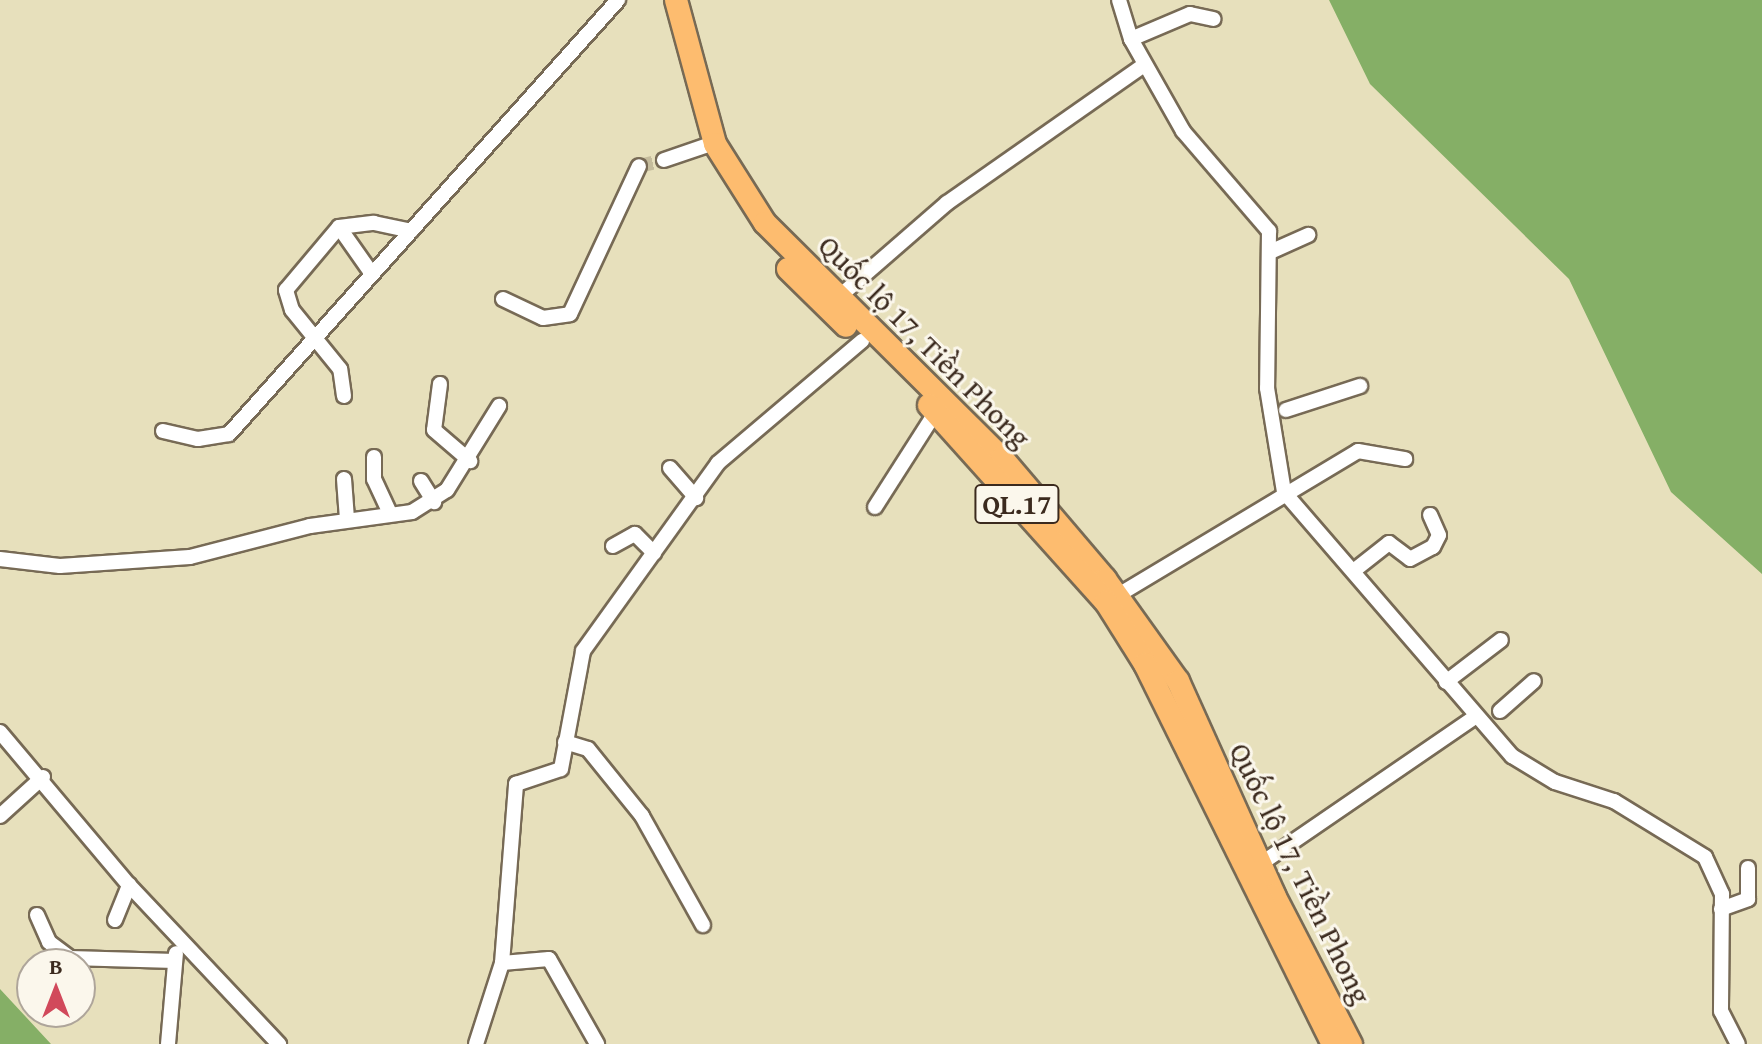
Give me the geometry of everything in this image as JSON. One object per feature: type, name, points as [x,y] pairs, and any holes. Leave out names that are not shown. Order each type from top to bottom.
[{"type":"highway","name":"Quốc lộ 17, Tiền Phong","points":[[664,0],[705,146],[747,219],[832,303],[1002,458],[1111,599],[1252,870],[1333,1044]]},
{"type":"highway","name":"Quốc lộ 17, Tiền Phong","points":[[676,0],[715,144],[765,223],[862,341],[935,413],[1111,599]]},
{"type":"highway","name":"Quốc lộ 17, Tiền Phong","points":[[1252,870],[1351,1044]]},
{"type":"street","points":[[163,431],[198,439],[229,434],[312,336],[372,274],[618,0]]},
{"type":"street","points":[[1119,0],[1131,39],[1183,131],[1257,210],[1270,252],[1284,492],[1356,569],[1480,722],[1555,782],[1614,801],[1705,857],[1717,876],[1721,909],[1721,1011],[1738,1044]]},
{"type":"street","points":[[1131,39],[1190,14],[1213,19]]},
{"type":"street","points":[[832,303],[947,203],[1144,65]]},
{"type":"street","points":[[664,160],[705,146]]},
{"type":"street","points":[[503,299],[543,318],[570,314],[639,166]]},
{"type":"street","points":[[344,396],[340,369],[312,336],[286,290],[339,227],[374,223],[411,231]]},
{"type":"street","points":[[339,227],[372,274]]},
{"type":"street","points":[[1270,252],[1308,235]]},
{"type":"street","points":[[476,1044],[502,963],[516,784],[556,776],[583,651],[696,498],[718,463],[862,341]]},
{"type":"street","points":[[440,384],[434,430],[470,461]]},
{"type":"street","points":[[1277,412],[1360,386]]},
{"type":"street","points":[[0,559],[60,566],[190,557],[347,519],[434,502],[470,461],[499,406]]},
{"type":"street","points":[[875,507],[935,413]]},
{"type":"street","points":[[1111,599],[1198,542],[1358,451],[1405,459]]},
{"type":"street","points":[[374,457],[374,479],[390,513]]},
{"type":"street","points":[[670,468],[696,498]]},
{"type":"street","points":[[344,479],[347,519]]},
{"type":"street","points":[[421,481],[434,502]]},
{"type":"street","points":[[1356,569],[1389,543],[1410,559],[1433,547],[1439,535],[1430,515]]},
{"type":"street","points":[[613,546],[635,534],[654,553]]},
{"type":"street","points":[[1446,682],[1501,640]]},
{"type":"street","points":[[1500,711],[1534,681]]},
{"type":"street","points":[[1252,870],[1396,772],[1480,722]]},
{"type":"street","points":[[0,732],[43,777],[129,885],[279,1044]]},
{"type":"street","points":[[565,742],[588,749],[642,816],[703,925]]},
{"type":"street","points":[[0,816],[43,777]]},
{"type":"street","points":[[1721,909],[1748,899],[1748,868]]},
{"type":"street","points":[[115,920],[129,885]]},
{"type":"street","points":[[37,915],[49,942],[70,958],[175,961]]},
{"type":"street","points":[[168,1044],[177,936]]},
{"type":"street","points":[[502,963],[549,959],[597,1044]]},
{"type":"green space","points":[[1329,0],[1762,0],[1762,574],[1671,492],[1569,279],[1370,84]]},
{"type":"green space","points":[[0,989],[16,1006],[16,1028],[36,1028],[51,1044],[0,1044]]},
{"type":"tunnel","points":[[639,166],[664,160]]}]
